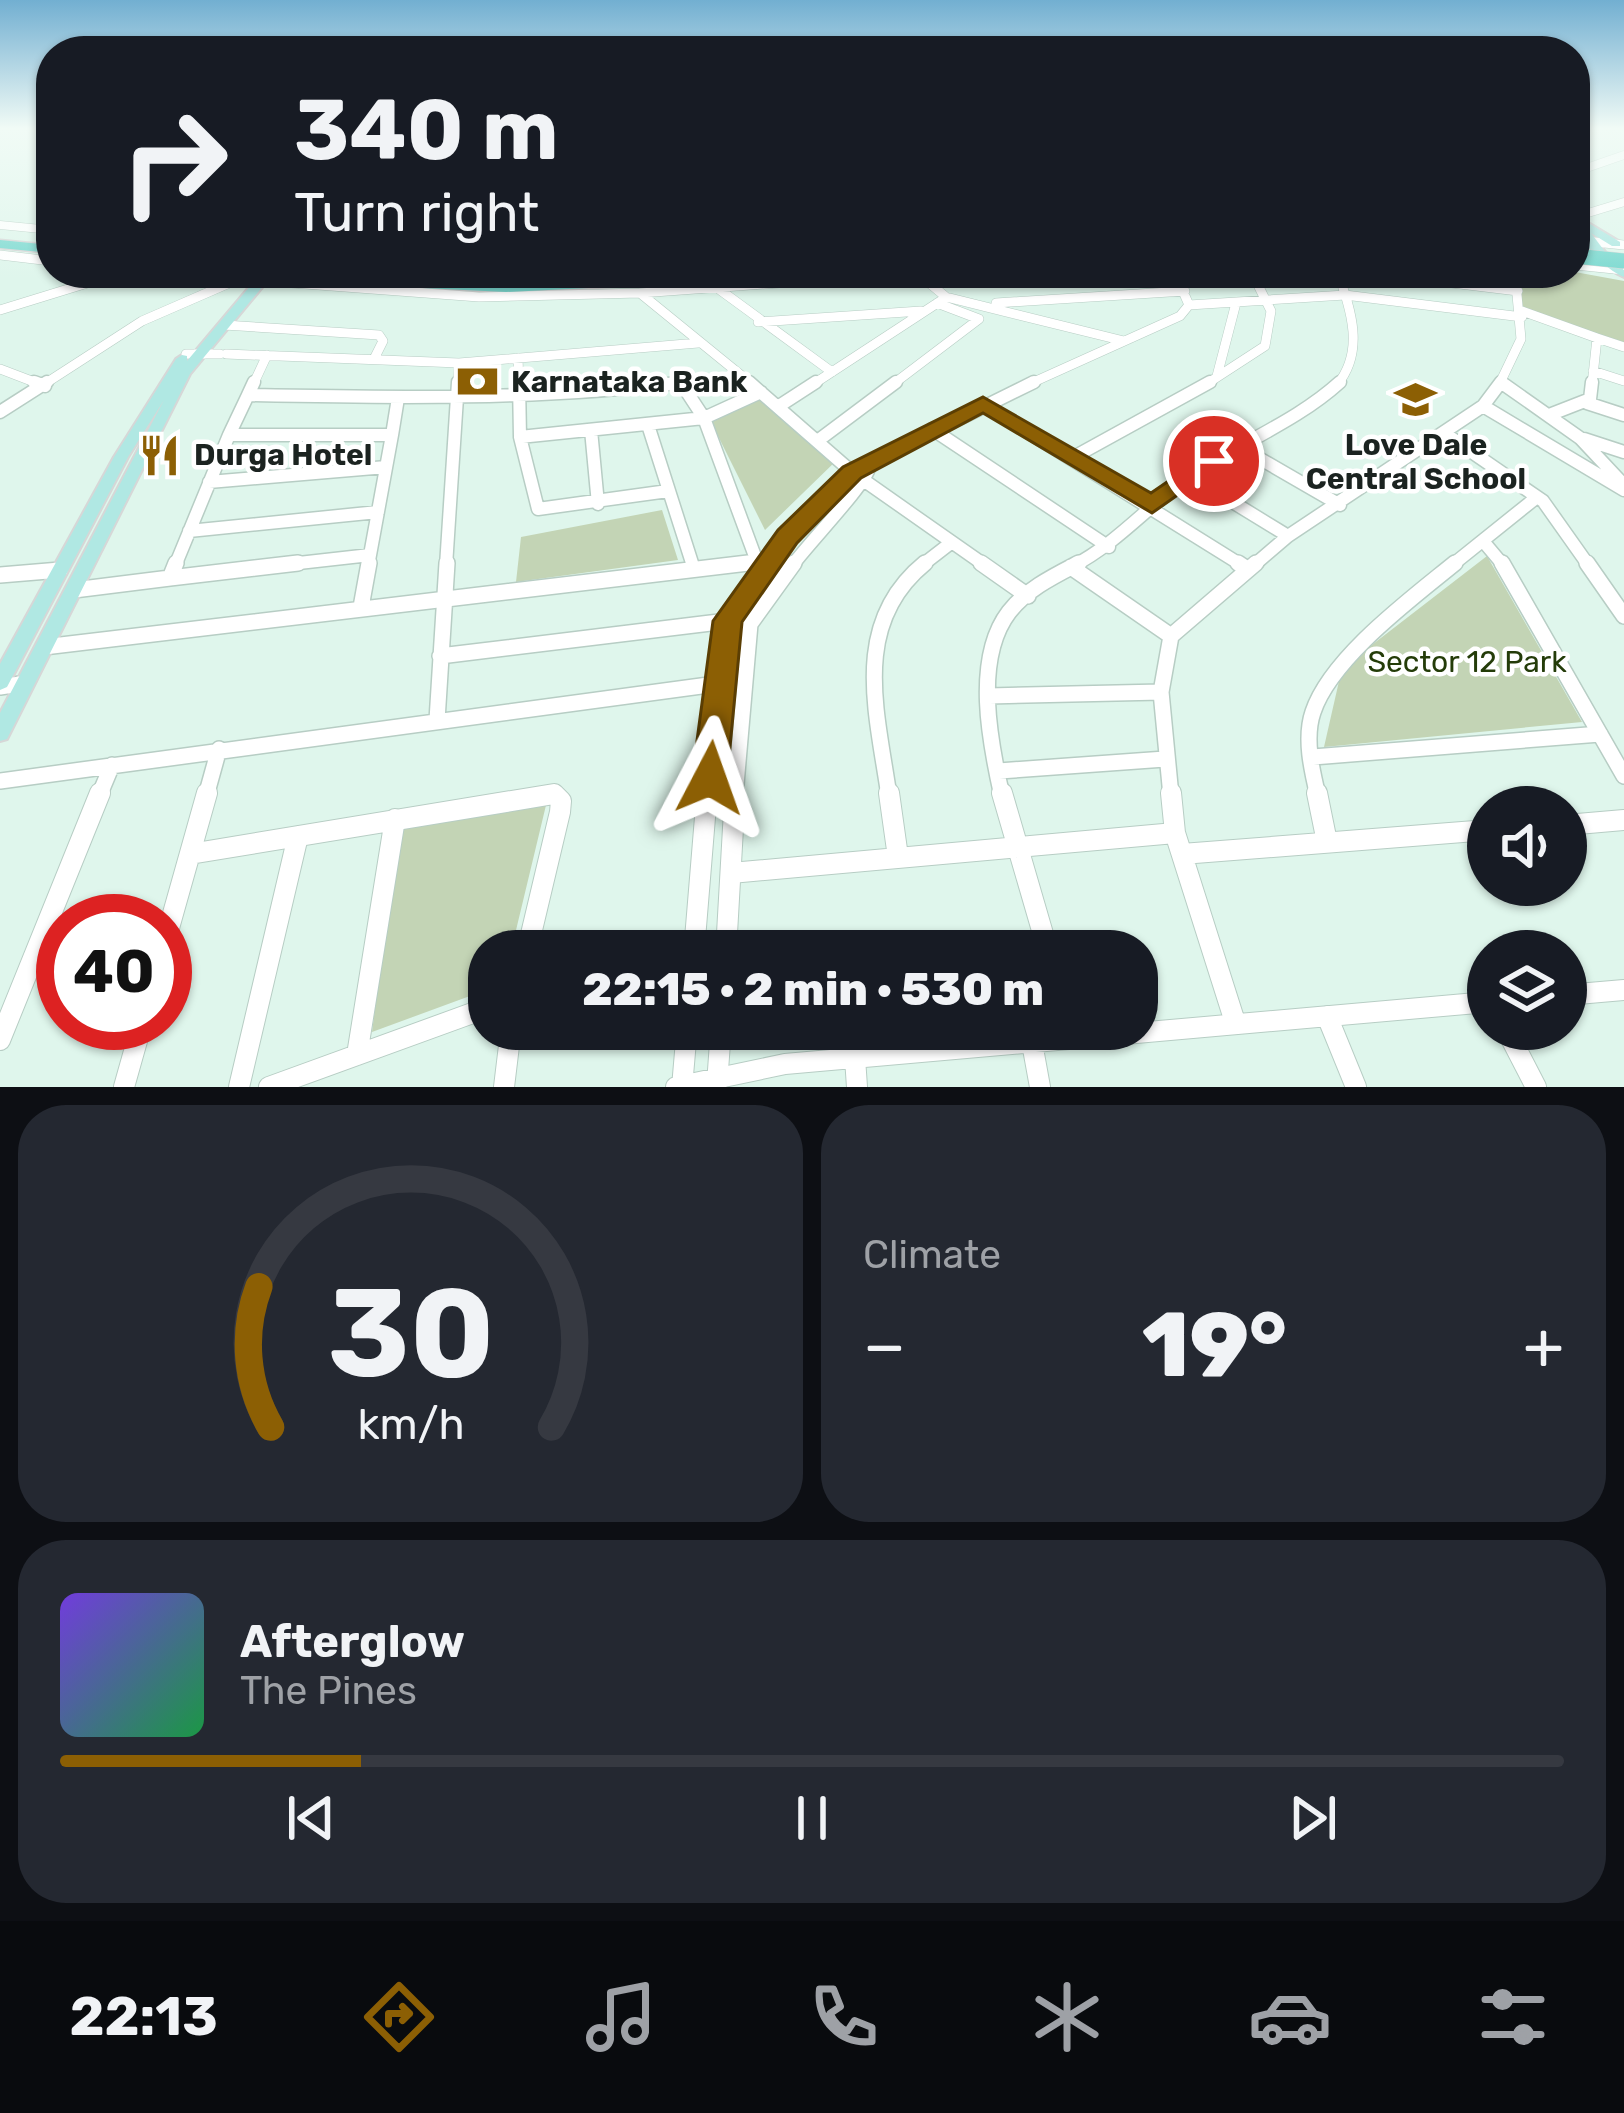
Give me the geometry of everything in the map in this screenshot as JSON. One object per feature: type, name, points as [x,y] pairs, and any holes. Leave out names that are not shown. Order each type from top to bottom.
[{"type":"highway","points":[[0,240],[36,244]]},
{"type":"highway","points":[[1590,255],[1621,260]]},
{"type":"highway","points":[[460,288],[498,292],[563,288]]},
{"type":"main road","points":[[1590,233],[1621,260]]},
{"type":"main road","points":[[1590,242],[1621,260]]},
{"type":"main road","points":[[0,685],[71,550],[160,403],[241,288]]},
{"type":"main road","points":[[193,354],[224,326],[243,288]]},
{"type":"main road","points":[[0,733],[74,590],[160,403]]},
{"type":"main road","points":[[71,550],[95,546]]},
{"type":"street","points":[[1590,218],[1623,207]]},
{"type":"street","points":[[0,225],[36,229]]},
{"type":"street","points":[[1590,242],[1621,260]]},
{"type":"street","points":[[0,255],[36,259]]},
{"type":"street","points":[[1590,263],[1621,260]]},
{"type":"street","points":[[0,310],[71,288]]},
{"type":"street","points":[[0,412],[142,321],[225,288]]},
{"type":"street","points":[[421,288],[640,293],[703,288]]},
{"type":"street","points":[[717,288],[832,372]]},
{"type":"street","points":[[820,439],[979,319],[937,304],[929,288]]},
{"type":"street","points":[[696,930],[716,684],[728,621],[762,560],[863,474],[932,429],[1180,316],[1187,298],[1182,288]]},
{"type":"street","points":[[1072,458],[1264,346],[1272,318],[1260,288]]},
{"type":"street","points":[[1041,930],[1016,850],[988,696],[1001,624],[1028,596],[1138,526],[1152,505],[1190,476],[1341,381],[1354,352],[1343,288]]},
{"type":"street","points":[[1493,288],[1518,291]]},
{"type":"street","points":[[1235,1022],[1175,833],[1160,692],[1171,636],[1288,536],[1447,435],[1483,406],[1502,383],[1518,351],[1522,314],[1518,288]]},
{"type":"street","points":[[640,293],[863,474],[1028,596]]},
{"type":"street","points":[[758,322],[937,304],[1187,298],[1269,303],[1345,295],[1522,314],[1624,347]]},
{"type":"street","points":[[1217,376],[1236,303]]},
{"type":"street","points":[[779,406],[937,304]]},
{"type":"street","points":[[979,304],[1124,341]]},
{"type":"street","points":[[224,326],[379,335],[383,341],[374,359]]},
{"type":"street","points":[[1587,403],[1597,338]]},
{"type":"street","points":[[193,354],[459,363],[698,343]]},
{"type":"street","points":[[170,578],[267,355]]},
{"type":"street","points":[[518,358],[520,436],[538,509],[668,491]]},
{"type":"street","points":[[437,719],[459,363]]},
{"type":"street","points":[[0,370],[45,386]]},
{"type":"street","points":[[1593,371],[1624,381]]},
{"type":"street","points":[[248,395],[520,397],[737,375]]},
{"type":"street","points":[[681,383],[704,418],[762,560]]},
{"type":"street","points":[[1502,383],[1580,438],[1624,487]]},
{"type":"street","points":[[520,436],[704,418],[761,392]]},
{"type":"street","points":[[361,607],[398,398]]},
{"type":"street","points":[[1549,415],[1587,403],[1624,415]]},
{"type":"street","points":[[983,404],[1247,568]]},
{"type":"street","points":[[1483,406],[1624,487]]},
{"type":"street","points":[[647,425],[693,567]]},
{"type":"street","points":[[932,429],[1109,547]]},
{"type":"street","points":[[591,430],[598,503]]},
{"type":"street","points":[[229,435],[392,435]]},
{"type":"street","points":[[1447,435],[1538,497],[1624,616]]},
{"type":"street","points":[[1580,438],[1624,452]]},
{"type":"street","points":[[1238,446],[1340,505]]},
{"type":"street","points":[[209,482],[386,467]]},
{"type":"street","points":[[727,930],[741,684],[750,624],[799,551],[863,474]]},
{"type":"street","points":[[1190,476],[1288,536]]},
{"type":"street","points":[[1327,842],[1313,757],[1313,706],[1349,659],[1538,497]]},
{"type":"street","points":[[189,531],[378,512]]},
{"type":"street","points":[[898,857],[879,694],[879,624],[906,580],[952,542]]},
{"type":"street","points":[[1483,542],[1503,565],[1624,776]]},
{"type":"street","points":[[74,590],[370,555]]},
{"type":"street","points":[[44,647],[762,560]]},
{"type":"street","points":[[1071,567],[1171,636]]},
{"type":"street","points":[[0,575],[60,570]]},
{"type":"street","points":[[440,656],[728,621]]},
{"type":"street","points":[[0,685],[26,682]]},
{"type":"street","points":[[0,781],[716,684]]},
{"type":"street","points":[[988,696],[1160,692]]},
{"type":"street","points":[[1313,757],[1600,734]]},
{"type":"street","points":[[179,894],[219,749]]},
{"type":"street","points":[[1000,771],[1165,759]]},
{"type":"street","points":[[0,1040],[112,765]]},
{"type":"street","points":[[190,854],[543,793],[561,801],[532,930]]},
{"type":"street","points":[[357,1055],[395,819]]},
{"type":"street","points":[[1587,823],[1624,820]]},
{"type":"street","points":[[1182,854],[1467,832]]},
{"type":"street","points":[[731,874],[1175,833]]},
{"type":"street","points":[[239,1087],[298,836]]},
{"type":"street","points":[[1587,993],[1624,990]]},
{"type":"street","points":[[1158,1028],[1467,1004]]},
{"type":"street","points":[[269,1087],[468,1015]]},
{"type":"street","points":[[1327,1016],[1355,1087]]},
{"type":"street","points":[[124,1087],[134,1050]]},
{"type":"street","points":[[503,1087],[509,1050]]},
{"type":"street","points":[[684,1050],[680,1086],[855,1058],[949,1050]]},
{"type":"street","points":[[717,1082],[719,1050]]},
{"type":"street","points":[[1033,1050],[1040,1087]]},
{"type":"street","points":[[1517,1050],[1536,1087]]},
{"type":"street","points":[[855,1058],[856,1087]]},
{"type":"green space","points":[[1590,275],[1624,281],[1624,345],[1520,309],[1518,288],[1590,288]]},
{"type":"green space","points":[[752,391],[839,458],[765,530],[709,418]]},
{"type":"green space","points":[[662,510],[678,560],[516,582],[521,537]]},
{"type":"green space","name":"Sector 12 Park","points":[[1487,556],[1582,722],[1324,747],[1342,668]]},
{"type":"green space","points":[[547,801],[516,930],[468,930],[468,997],[372,1032],[398,827]]},
{"type":"place","name":"Karnataka Bank","points":[[477,382]]},
{"type":"place","name":"Love Dale Central School","points":[[1416,399]]},
{"type":"place","name":"Durga Hotel","points":[[160,455]]},
{"type":"route","points":[[710,778],[716,684],[728,621],[738,599],[808,513],[852,472],[983,404],[1152,505],[1214,461]]}]
